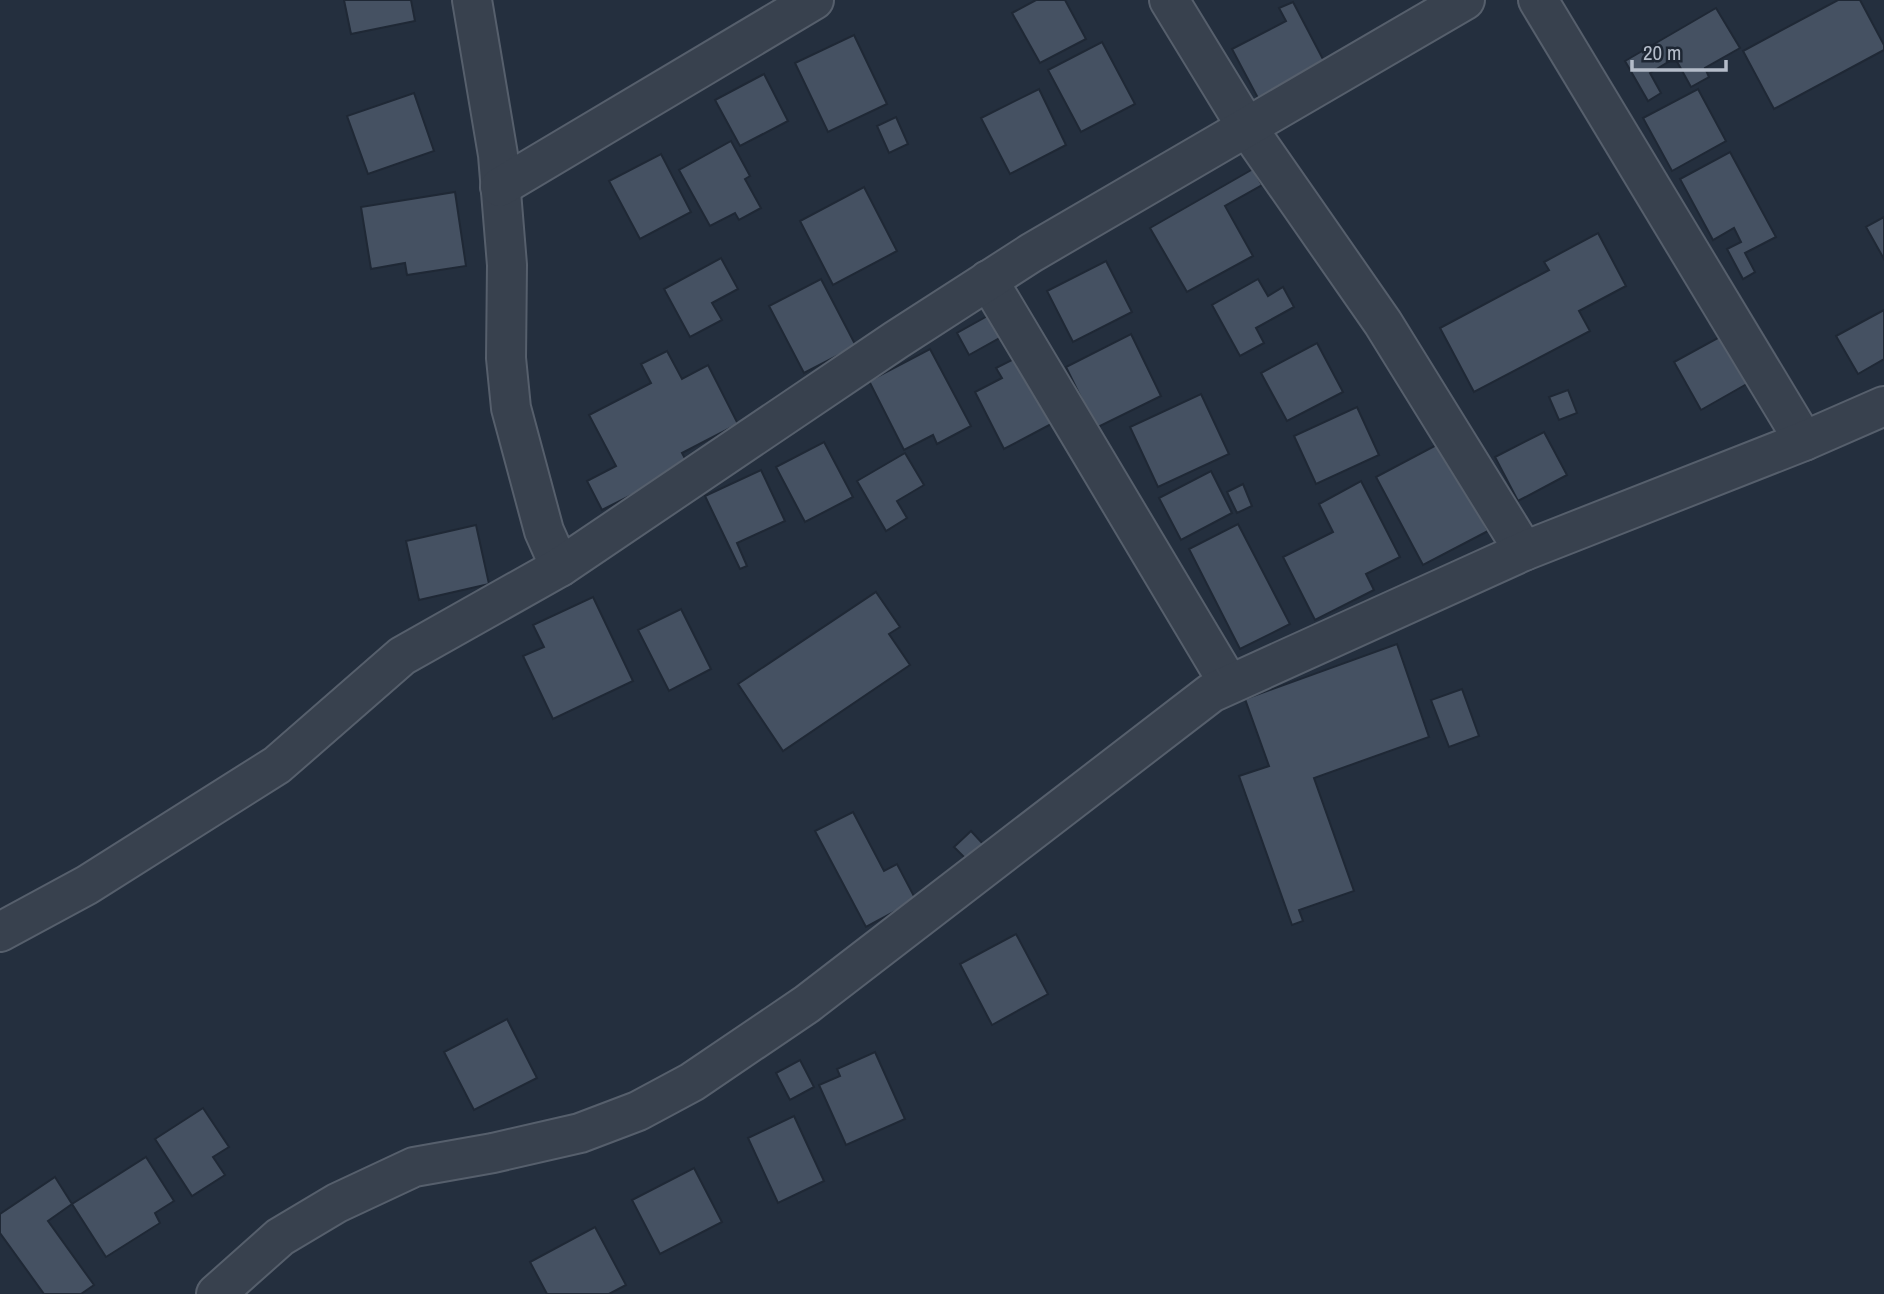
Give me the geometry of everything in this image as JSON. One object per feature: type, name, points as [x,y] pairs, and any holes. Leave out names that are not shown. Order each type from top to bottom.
[{"type":"street","points":[[472,0],[498,155],[507,265],[506,358],[511,408],[544,531],[560,567]]},
{"type":"street","points":[[500,187],[814,0]]},
{"type":"street","points":[[1168,0],[1246,126],[1383,323],[1524,551]]},
{"type":"street","points":[[0,932],[87,886],[277,765],[401,656],[560,567],[989,280],[1246,126],[1465,0]]},
{"type":"street","points":[[1538,0],[1804,441]]},
{"type":"street","points":[[989,280],[1229,684]]},
{"type":"street","points":[[216,1294],[280,1237],[337,1203],[414,1167],[494,1153],[580,1133],[638,1111],[692,1082],[807,1004],[1211,693],[1524,551],[1804,441],[1884,406]]},
{"type":"building","points":[[344,0],[411,0],[415,21],[351,34]]},
{"type":"building","points":[[1036,0],[1065,0],[1086,39],[1040,63],[1012,13]]},
{"type":"building","points":[[1838,0],[1860,0],[1884,45],[1884,50],[1774,109],[1743,51]]},
{"type":"building","points":[[1293,2],[1326,65],[1259,100],[1232,49],[1286,21],[1279,8]]},
{"type":"building","points":[[1716,8],[1740,48],[1705,68],[1709,77],[1691,87],[1675,58],[1650,73],[1661,93],[1648,101],[1625,61]]},
{"type":"building","points":[[854,35],[887,104],[828,132],[795,63]]},
{"type":"building","points":[[1102,42],[1135,104],[1081,132],[1048,70]]},
{"type":"building","points":[[764,74],[788,121],[740,146],[715,100]]},
{"type":"building","points":[[1039,89],[1066,145],[1010,174],[981,118]]},
{"type":"building","points":[[1698,89],[1726,141],[1672,171],[1643,118]]},
{"type":"building","points":[[414,93],[434,151],[368,174],[347,116]]},
{"type":"building","points":[[896,117],[908,144],[889,153],[877,126]]},
{"type":"building","points":[[731,141],[750,176],[745,179],[761,208],[739,220],[735,213],[710,226],[679,170]]},
{"type":"building","points":[[1730,152],[1776,237],[1745,253],[1755,272],[1743,279],[1727,249],[1741,242],[1734,228],[1713,240],[1680,179]]},
{"type":"building","points":[[661,154],[691,212],[640,239],[609,181]]},
{"type":"building","points":[[1253,169],[1262,185],[1225,206],[1253,256],[1187,292],[1150,228]]},
{"type":"building","points":[[864,187],[897,251],[833,285],[800,221]]},
{"type":"building","points":[[455,192],[466,266],[407,275],[405,263],[371,269],[361,207]]},
{"type":"building","points":[[1884,217],[1884,259],[1866,227]]},
{"type":"building","points":[[1598,233],[1626,286],[1579,311],[1590,331],[1474,392],[1440,328],[1549,270],[1544,262]]},
{"type":"building","points":[[721,258],[738,289],[712,303],[722,320],[690,337],[664,289]]},
{"type":"building","points":[[1106,261],[1132,312],[1073,342],[1047,291]]},
{"type":"building","points":[[821,279],[856,346],[804,373],[769,306]]},
{"type":"building","points":[[1258,279],[1268,296],[1283,287],[1294,307],[1256,328],[1264,343],[1240,356],[1212,305]]},
{"type":"building","points":[[1884,310],[1884,359],[1858,374],[1836,336]]},
{"type":"building","points":[[991,314],[1003,336],[969,355],[957,333]]},
{"type":"building","points":[[1131,334],[1161,396],[1096,428],[1066,367]]},
{"type":"building","points":[[1725,334],[1752,381],[1701,410],[1674,362]]},
{"type":"building","points":[[1317,343],[1343,392],[1287,421],[1261,373]]},
{"type":"building","points":[[930,349],[971,426],[937,444],[933,435],[904,450],[869,381]]},
{"type":"building","points":[[667,351],[682,379],[708,365],[738,424],[682,453],[689,466],[602,510],[587,481],[616,466],[589,415],[651,383],[641,364]]},
{"type":"building","points":[[1020,356],[1055,422],[1004,449],[975,392],[1002,378],[996,368]]},
{"type":"building","points":[[1568,390],[1577,413],[1559,420],[1549,397]]},
{"type":"building","points":[[1201,394],[1229,454],[1158,487],[1130,427]]},
{"type":"building","points":[[1357,407],[1379,455],[1316,484],[1294,436]]},
{"type":"building","points":[[1544,432],[1567,475],[1518,501],[1495,457]]},
{"type":"building","points":[[824,442],[853,497],[805,522],[776,467]]},
{"type":"building","points":[[1442,442],[1488,531],[1423,565],[1376,477]]},
{"type":"building","points":[[905,453],[924,485],[897,501],[907,518],[886,531],[857,481]]},
{"type":"building","points":[[761,470],[785,521],[737,543],[747,566],[740,569],[705,496]]},
{"type":"building","points":[[1211,471],[1232,513],[1181,540],[1159,498]]},
{"type":"building","points":[[1361,481],[1400,557],[1366,574],[1374,590],[1315,620],[1283,557],[1333,532],[1319,504]]},
{"type":"building","points":[[1243,484],[1252,506],[1237,513],[1227,492]]},
{"type":"building","points":[[1238,524],[1290,624],[1240,649],[1189,549]]},
{"type":"building","points":[[476,525],[489,584],[419,600],[406,541]]},
{"type":"building","points":[[876,592],[900,627],[889,634],[910,665],[783,751],[738,684]]},
{"type":"building","points":[[593,597],[633,681],[553,719],[523,656],[544,647],[533,625]]},
{"type":"building","points":[[681,609],[711,669],[669,691],[638,630]]},
{"type":"building","points":[[1397,644],[1429,737],[1314,778],[1354,891],[1299,910],[1303,921],[1292,925],[1239,776],[1269,766],[1245,699]]},
{"type":"building","points":[[1462,689],[1479,736],[1449,747],[1431,700]]},
{"type":"building","points":[[853,812],[884,871],[897,864],[916,900],[866,927],[815,831]]},
{"type":"building","points":[[971,831],[984,845],[967,860],[954,847]]},
{"type":"building","points":[[1016,934],[1048,994],[992,1025],[960,964]]},
{"type":"building","points":[[507,1019],[537,1078],[474,1110],[444,1052]]},
{"type":"building","points":[[875,1052],[905,1119],[846,1145],[819,1085],[840,1076],[837,1069]]},
{"type":"building","points":[[800,1060],[814,1087],[790,1100],[776,1073]]},
{"type":"building","points":[[203,1108],[229,1147],[213,1157],[225,1175],[192,1196],[155,1139]]},
{"type":"building","points":[[794,1116],[824,1181],[778,1203],[748,1138]]},
{"type":"building","points":[[146,1157],[174,1201],[155,1213],[160,1223],[106,1257],[72,1204]]},
{"type":"building","points":[[694,1168],[722,1222],[660,1254],[632,1200]]},
{"type":"building","points":[[55,1177],[72,1204],[48,1221],[94,1285],[81,1294],[44,1294],[0,1233],[0,1214]]},
{"type":"building","points":[[595,1227],[626,1285],[609,1294],[547,1294],[530,1262]]}]
